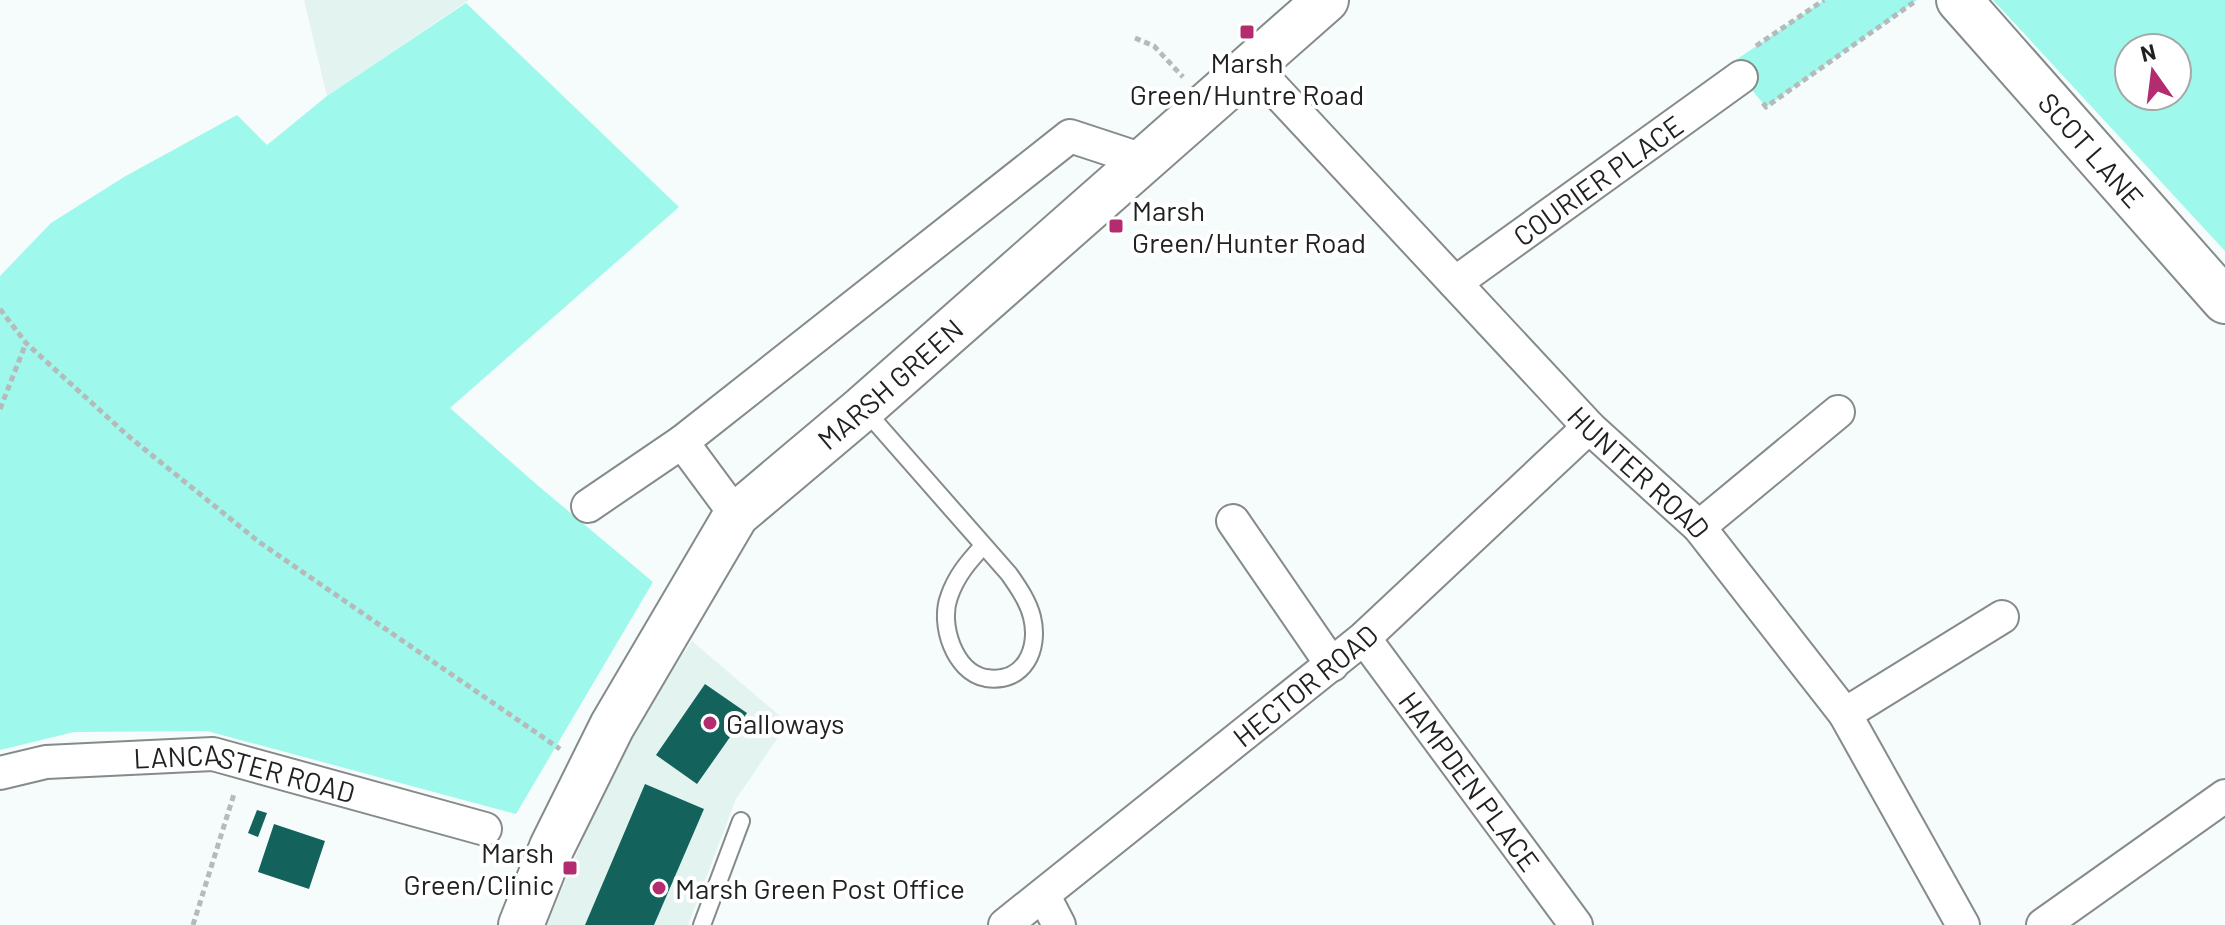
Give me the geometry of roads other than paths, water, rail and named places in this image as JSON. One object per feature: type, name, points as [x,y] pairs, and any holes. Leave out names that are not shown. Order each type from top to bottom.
[{"type":"street","name":"MARSH GREEN","points":[[521,925],[552,847],[612,726],[736,515],[863,408],[1326,0]]},
{"type":"street","name":"SCOT LANE","points":[[1959,0],[2225,301]]},
{"type":"street","name":"HUNTER ROAD","points":[[1252,65],[1589,427],[1699,527],[1845,714],[1963,925]]},
{"type":"street","name":"COURIER PLACE","points":[[1455,283],[1741,77]]},
{"type":"street","points":[[588,506],[682,442],[1070,136],[1143,160]]},
{"type":"street","points":[[1699,527],[1838,412]]},
{"type":"street","name":"HECTOR ROAD","points":[[1005,925],[1364,638],[1589,427]]},
{"type":"street","points":[[682,442],[736,515]]},
{"type":"street","points":[[1233,521],[1332,665]]},
{"type":"street","points":[[1845,714],[2002,617]]},
{"type":"street","name":"HAMPDEN PLACE","points":[[1364,638],[1576,925]]},
{"type":"street","name":"LANCASTER ROAD","points":[[0,773],[46,762],[213,754],[485,829]]},
{"type":"street","points":[[2043,925],[2225,796]]},
{"type":"street","points":[[1044,896],[1059,925]]},
{"type":"lane","points":[[863,408],[1009,574],[1024,597],[1032,617],[1034,641],[1030,658],[1018,672],[1003,678],[986,678],[972,672],[959,659],[951,644],[947,623],[947,601],[955,581],[983,546]]},
{"type":"lane","points":[[702,925],[741,821]]},
{"type":"place","name":"Marsh Green/Huntre Road","points":[[1247,32]]},
{"type":"place","name":"Marsh Green/Hunter Road","points":[[1116,226]]},
{"type":"place","name":"Galloways","points":[[710,723]]},
{"type":"place","name":"Marsh Green/Clinic","points":[[570,868]]},
{"type":"place","name":"Marsh Green Post Office","points":[[659,888]]}]
